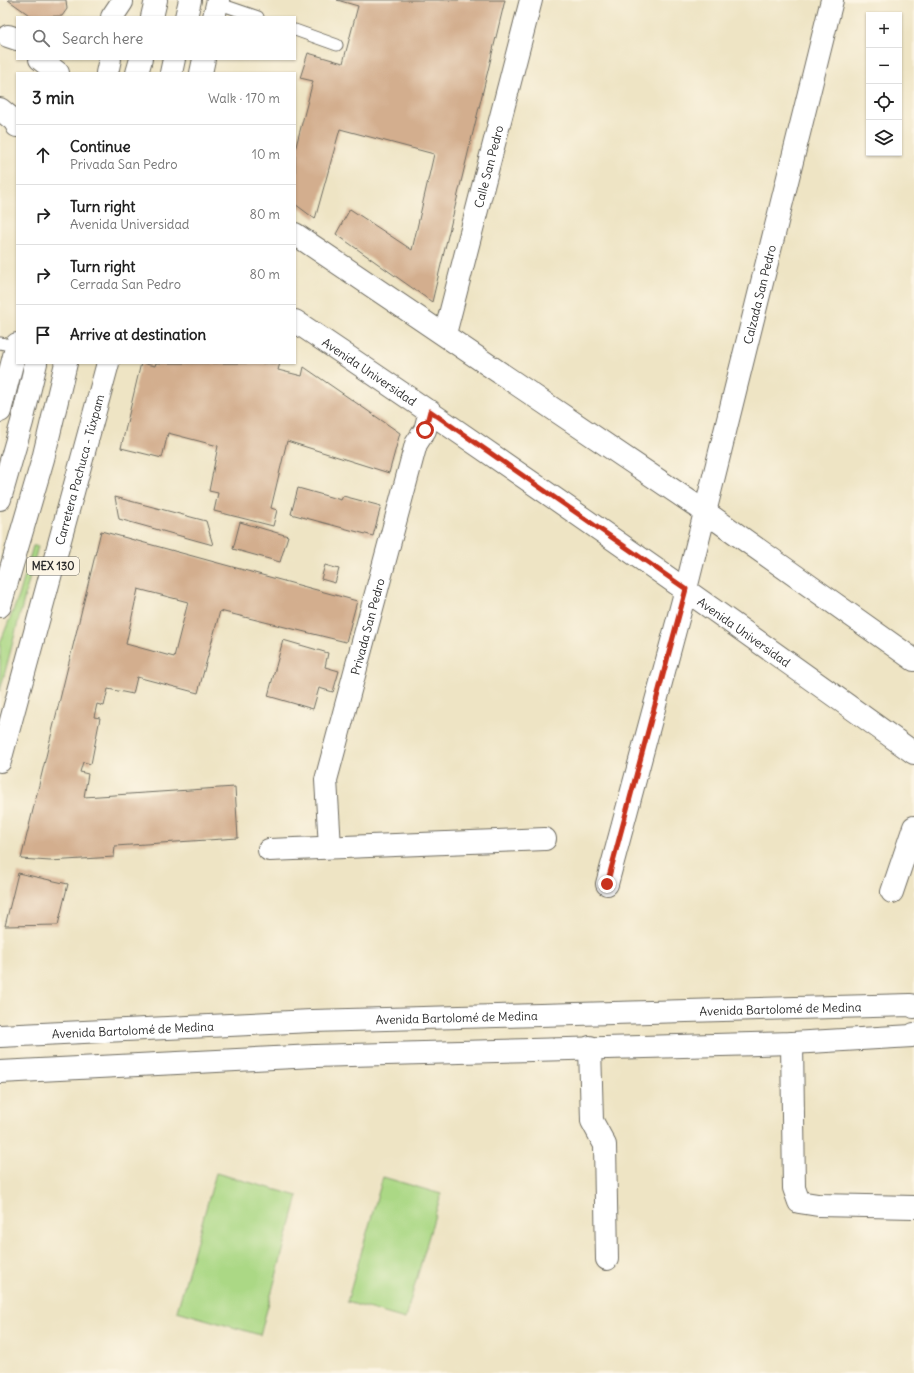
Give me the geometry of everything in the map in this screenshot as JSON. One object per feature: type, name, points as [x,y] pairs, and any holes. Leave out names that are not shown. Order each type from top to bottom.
[{"type":"street","points":[[152,16],[156,0]]},
{"type":"street","points":[[186,16],[190,0]]},
{"type":"street","name":"Calle San Pedro","points":[[445,334],[531,0]]},
{"type":"street","name":"Calzada San Pedro","points":[[607,884],[686,589],[704,511],[832,0]]},
{"type":"street","points":[[107,72],[110,60]]},
{"type":"street","points":[[137,72],[141,60]]},
{"type":"street","points":[[171,72],[174,60]]},
{"type":"street","points":[[201,72],[204,60]]},
{"type":"street","points":[[296,235],[445,334],[704,511],[914,660]]},
{"type":"street","name":"Avenida Universidad","points":[[296,322],[430,411],[686,589],[914,753]]},
{"type":"street","points":[[0,411],[16,349]]},
{"type":"street","points":[[0,499],[22,422],[36,364]]},
{"type":"street","name":"MEX 130","points":[[0,606],[43,459],[66,364]]},
{"type":"street","name":"Carretera Pachuca - Túxpam","points":[[0,761],[108,365]]},
{"type":"street","name":"Privada San Pedro","points":[[330,847],[326,780],[416,444],[425,430],[430,411]]},
{"type":"street","points":[[892,892],[914,827]]},
{"type":"street","points":[[268,850],[545,839]]},
{"type":"street","name":"Avenida Bartolomé de Medina","points":[[0,1036],[312,1021],[911,1005],[914,1007]]},
{"type":"street","points":[[312,1021],[314,1056]]},
{"type":"street","points":[[0,1072],[314,1056],[590,1047],[792,1043],[912,1036],[914,1034]]},
{"type":"street","points":[[792,1043],[794,1188],[799,1202],[818,1205],[914,1207]]},
{"type":"street","points":[[590,1047],[592,1121],[605,1145],[607,1259]]},
{"type":"lane","points":[[214,5],[254,16]]},
{"type":"lane","points":[[296,30],[338,45]]},
{"type":"lane","points":[[0,343],[16,345]]},
{"type":"green space","points":[[33,546],[38,546],[0,691],[0,643],[19,596]]},
{"type":"green space","points":[[216,1173],[298,1196],[260,1335],[177,1311]]},
{"type":"green space","points":[[383,1177],[441,1194],[405,1319],[347,1302]]},
{"type":"building","points":[[8,0],[66,0],[67,9],[62,16],[31,16]]},
{"type":"building","points":[[337,0],[505,0],[432,302],[336,234],[350,209],[412,250],[434,154],[340,129],[315,219],[296,205],[296,146],[313,81],[300,78],[308,53],[343,63],[358,6]]},
{"type":"building","points":[[141,364],[155,366],[156,364],[280,364],[278,370],[302,376],[304,367],[400,433],[389,473],[287,441],[271,508],[277,510],[273,526],[214,511],[218,493],[209,491],[218,446],[168,433],[162,458],[121,448]]},
{"type":"building","points":[[298,488],[341,500],[343,496],[381,506],[373,536],[291,514]]},
{"type":"building","points":[[115,497],[206,521],[213,545],[119,519]]},
{"type":"building","points":[[240,522],[288,536],[280,562],[233,549]]},
{"type":"building","points":[[101,531],[357,601],[346,642],[220,611],[198,693],[137,677],[133,694],[108,689],[104,706],[97,704],[94,717],[100,718],[91,764],[83,762],[80,772],[88,774],[84,797],[235,787],[238,838],[115,846],[114,857],[50,861],[21,859]],"holes":[[[138,589],[188,602],[174,657],[126,644]]]},
{"type":"building","points":[[325,565],[339,569],[335,583],[321,579]]},
{"type":"building","points":[[283,640],[328,653],[325,667],[339,671],[333,692],[319,688],[313,709],[268,696]]},
{"type":"building","points":[[18,873],[68,884],[58,925],[5,926]]},
{"type":"route","points":[[425,430],[430,411],[686,589],[607,884]]}]
